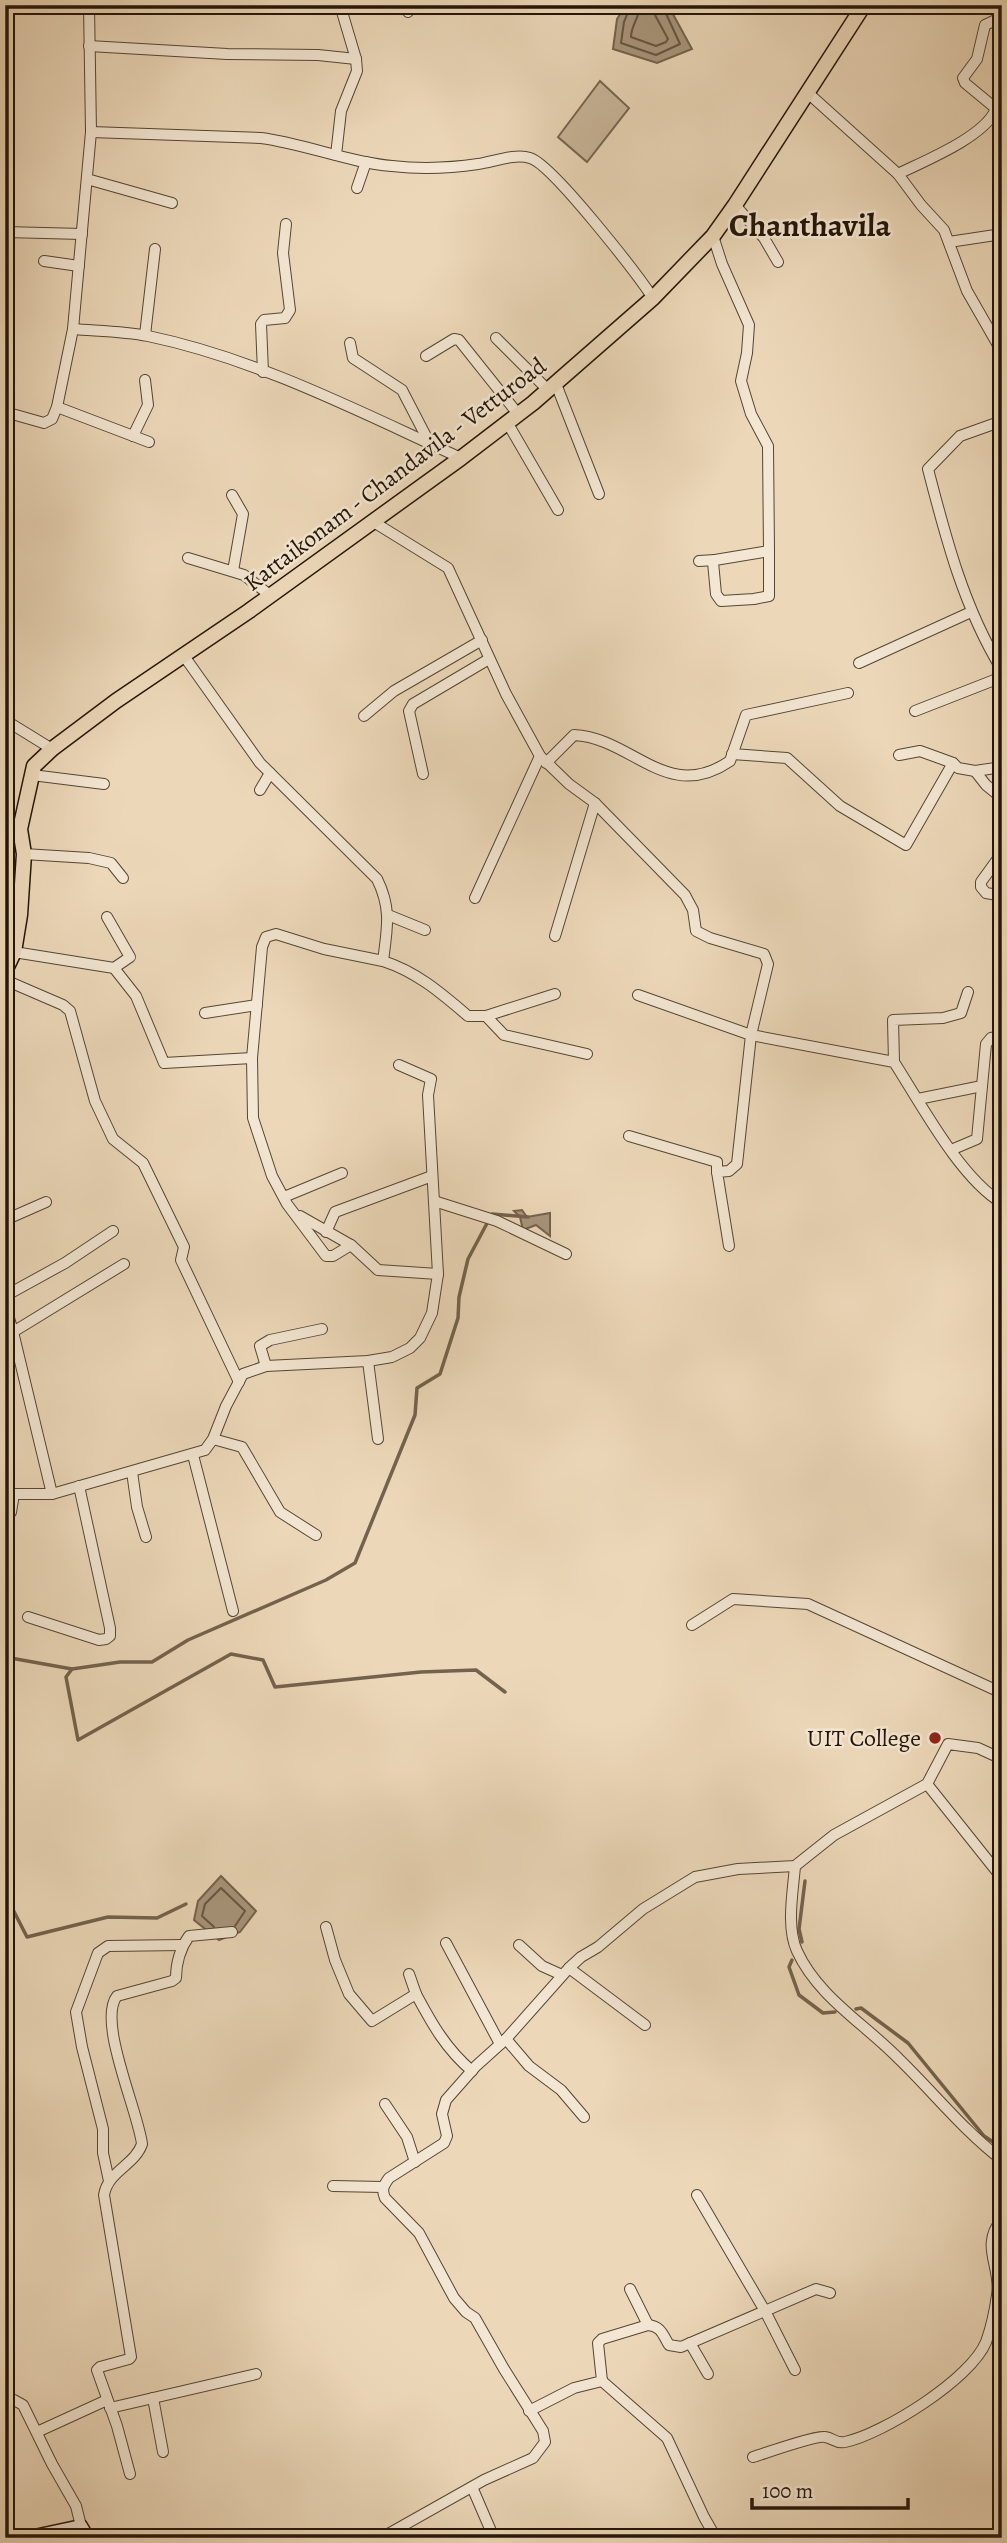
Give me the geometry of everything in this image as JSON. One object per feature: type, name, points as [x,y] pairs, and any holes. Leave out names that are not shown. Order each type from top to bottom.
[{"type":"main road","name":"Kattaikonam - Chandavila - Vetturoad","points":[[5,971],[14,952],[20,915],[24,855],[12,830],[34,766],[52,749],[271,596],[461,458],[552,387],[653,298],[713,236],[864,5]]},
{"type":"street","points":[[5,412],[44,423],[52,419],[57,407],[73,329],[91,132],[89,5]]},
{"type":"street","points":[[336,155],[341,111],[357,71],[340,5]]},
{"type":"street","points":[[898,174],[948,150],[991,120],[994,107],[965,83],[963,78],[977,59],[985,25],[1002,17]]},
{"type":"street","points":[[89,46],[227,54],[318,55],[356,59]]},
{"type":"street","points":[[808,93],[898,174],[944,230],[967,290],[1002,352]]},
{"type":"street","points":[[91,132],[261,138],[394,167],[475,165],[529,157],[541,164],[580,205],[626,259],[653,298]]},
{"type":"street","points":[[357,188],[366,162]]},
{"type":"street","points":[[87,179],[172,203]]},
{"type":"street","points":[[735,205],[764,238],[778,262]]},
{"type":"street","points":[[263,372],[261,324],[264,320],[285,318],[290,310],[283,253],[286,224]]},
{"type":"street","points":[[5,232],[82,234]]},
{"type":"street","points":[[949,242],[1002,234]]},
{"type":"street","points":[[713,236],[722,264],[749,325],[741,381],[751,414],[768,446],[769,596],[722,601],[716,594],[715,560]]},
{"type":"street","points":[[145,335],[155,249]]},
{"type":"street","points":[[44,261],[79,266]]},
{"type":"street","points":[[73,329],[145,335],[196,348],[315,392],[461,458]]},
{"type":"street","points":[[496,338],[552,387],[599,494]]},
{"type":"street","points":[[426,356],[454,339],[459,340],[512,418],[558,510]]},
{"type":"street","points":[[350,343],[353,358],[402,390],[430,444]]},
{"type":"street","points":[[133,436],[148,405],[145,380]]},
{"type":"street","points":[[57,407],[149,442]]},
{"type":"street","points":[[1002,421],[960,436],[928,469],[947,542],[971,612],[1002,670]]},
{"type":"street","points":[[232,495],[243,514],[233,571]]},
{"type":"street","points":[[372,521],[448,568],[489,659],[543,759],[595,803],[685,895],[693,911],[696,931],[710,938],[764,954],[768,964],[751,1035],[737,1164],[729,1171],[717,1172]]},
{"type":"street","points":[[699,561],[769,551]]},
{"type":"street","points":[[188,558],[244,575],[271,596]]},
{"type":"street","points":[[859,663],[971,612]]},
{"type":"street","points":[[365,716],[394,691],[482,640]]},
{"type":"street","points":[[184,656],[230,724],[270,774],[377,879],[385,896],[388,915],[383,961]]},
{"type":"street","points":[[423,774],[409,711],[413,704],[489,659]]},
{"type":"street","points":[[915,711],[1002,677]]},
{"type":"street","points":[[475,898],[543,759],[574,735],[589,736],[674,776],[693,776],[710,772],[730,761],[746,715],[848,693]]},
{"type":"street","points":[[5,720],[52,749]]},
{"type":"street","points":[[899,755],[920,751],[953,763],[958,768],[975,771],[1002,767]]},
{"type":"street","points":[[732,754],[787,758],[840,806],[906,845],[953,763]]},
{"type":"street","points":[[975,771],[986,785],[1002,798]]},
{"type":"street","points":[[260,790],[270,774]]},
{"type":"street","points":[[32,775],[104,784]]},
{"type":"street","points":[[555,936],[595,803]]},
{"type":"street","points":[[998,895],[986,893],[981,882],[1002,853]]},
{"type":"street","points":[[24,855],[89,858],[111,863],[123,878]]},
{"type":"street","points":[[388,915],[425,930]]},
{"type":"street","points":[[107,917],[130,957],[114,968]]},
{"type":"street","points":[[351,1245],[333,1256],[326,1256],[293,1212],[272,1176],[253,1118],[252,1058],[262,947],[267,937],[276,934],[399,966],[425,980],[468,1016],[486,1016],[555,994]]},
{"type":"street","points":[[14,952],[114,968],[136,996],[164,1063],[252,1058]]},
{"type":"street","points":[[5,980],[62,1004],[70,1011],[95,1101],[113,1139],[143,1163],[184,1247],[181,1259],[239,1382]]},
{"type":"street","points":[[968,992],[961,1013],[943,1018],[893,1020],[894,1062],[951,1150],[988,1195],[1002,1203]]},
{"type":"street","points":[[638,995],[751,1035],[894,1062]]},
{"type":"street","points":[[205,1013],[257,1005]]},
{"type":"street","points":[[486,1016],[504,1035],[587,1054]]},
{"type":"street","points":[[951,1150],[977,1139],[986,1044],[990,1038],[1002,1036]]},
{"type":"street","points":[[5,1513],[11,1512],[14,1494],[52,1494],[205,1450],[213,1439],[243,1374],[251,1370],[266,1366],[368,1361],[392,1357],[410,1348],[420,1338],[432,1313],[438,1274],[428,1095],[431,1079],[399,1065]]},
{"type":"street","points":[[918,1098],[982,1086]]},
{"type":"street","points":[[629,1136],[717,1162],[729,1246]]},
{"type":"street","points":[[284,1197],[342,1173]]},
{"type":"street","points":[[326,1232],[335,1212],[432,1176]]},
{"type":"street","points":[[434,1201],[498,1221],[566,1254]]},
{"type":"street","points":[[5,1220],[46,1202]]},
{"type":"street","points":[[293,1212],[351,1245],[378,1270],[438,1274]]},
{"type":"street","points":[[5,1296],[65,1263],[113,1231]]},
{"type":"street","points":[[13,1332],[124,1264]]},
{"type":"street","points":[[5,1304],[52,1494]]},
{"type":"street","points":[[266,1366],[260,1346],[270,1340],[322,1329]]},
{"type":"street","points":[[368,1361],[378,1439]]},
{"type":"street","points":[[213,1439],[242,1447],[280,1512],[316,1535]]},
{"type":"street","points":[[193,1455],[233,1611]]},
{"type":"street","points":[[132,1472],[137,1507],[146,1537]]},
{"type":"street","points":[[28,1617],[99,1640],[110,1636],[79,1486]]},
{"type":"street","points":[[692,1625],[733,1599],[808,1604],[1002,1693]]},
{"type":"street","points":[[381,2538],[472,2487],[533,2458],[545,2442],[543,2431],[475,2318],[454,2298],[419,2234],[384,2198],[383,2187],[389,2178],[444,2143],[447,2136],[442,2108],[446,2099],[581,1957],[598,1947],[643,1909],[695,1877],[738,1869],[795,1866],[834,1835],[927,1784],[948,1744],[978,1748],[1002,1759]]},
{"type":"street","points":[[927,1784],[1002,1878]]},
{"type":"street","points":[[795,1866],[793,1940],[797,1952],[824,1991],[898,2057],[982,2146],[1002,2160]]},
{"type":"street","points":[[327,1927],[335,1960],[349,1994],[372,2021],[416,1994]]},
{"type":"street","points":[[108,2180],[139,2152],[142,2144],[114,2039],[113,2001],[117,1996],[176,1978],[176,1964],[182,1945],[190,1936],[232,1933]]},
{"type":"street","points":[[446,1943],[503,2042],[561,2090],[584,2117]]},
{"type":"street","points":[[130,2474],[97,2370],[131,2357],[104,2195],[108,2180],[103,2153],[103,2129],[76,2012],[98,1953],[108,1946],[182,1945]]},
{"type":"street","points":[[519,1945],[542,1966],[566,1972],[645,2025]]},
{"type":"street","points":[[409,1974],[416,1994],[438,2035],[472,2071]]},
{"type":"street","points":[[384,2104],[407,2137],[415,2162]]},
{"type":"street","points":[[334,2186],[383,2187]]},
{"type":"street","points":[[697,2195],[765,2311],[795,2370]]},
{"type":"street","points":[[753,2456],[824,2437],[841,2443],[859,2438],[908,2413],[960,2375],[974,2361],[985,2343],[998,2293],[997,2275],[990,2250],[992,2235],[1002,2219]]},
{"type":"street","points":[[631,2288],[648,2325]]},
{"type":"street","points":[[716,2538],[667,2438],[602,2381],[598,2343],[602,2339],[648,2325],[660,2328],[669,2345],[676,2348],[816,2289],[830,2293]]},
{"type":"street","points":[[690,2343],[708,2374]]},
{"type":"street","points":[[37,2432],[108,2404],[153,2398],[256,2374]]},
{"type":"street","points":[[529,2411],[574,2388],[602,2381]]},
{"type":"street","points":[[153,2398],[163,2452]]},
{"type":"street","points":[[5,2399],[23,2405],[76,2506],[84,2532],[25,2538]]},
{"type":"street","points":[[472,2487],[494,2538]]},
{"type":"shaded area","points":[[600,81],[629,108],[587,162],[558,137]]},
{"type":"water","points":[[626,5],[668,5],[692,49],[657,63],[613,49],[617,19]]},
{"type":"water","points":[[522,1210],[527,1217],[550,1213],[550,1236],[536,1225],[523,1230],[520,1217],[514,1211]]},
{"type":"water","points":[[221,1876],[256,1911],[240,1932],[219,1940],[194,1920],[198,1901]]},
{"type":"waterway","points":[[505,1692],[476,1670],[421,1672],[275,1687],[263,1660],[231,1654],[78,1740],[66,1677],[72,1669],[120,1662],[152,1662],[188,1640],[326,1580],[355,1563],[415,1415],[417,1388],[440,1374],[458,1318],[459,1297],[468,1259],[492,1214],[528,1217]]},
{"type":"waterway","points":[[5,1657],[72,1669]]},
{"type":"waterway","points":[[802,1942],[799,1929],[805,1881]]},
{"type":"waterway","points":[[5,1894],[27,1937],[108,1917],[157,1918],[186,1904]]},
{"type":"waterway","points":[[792,1960],[789,1967],[799,1995],[823,2013],[835,2012]]},
{"type":"waterway","points":[[856,2009],[861,2008],[908,2043],[984,2136],[1002,2148]]},
{"type":"place","name":"UIT College","points":[[935,1738]]},
{"type":"district","name":"Chanthavila","points":[[810,225]]}]
